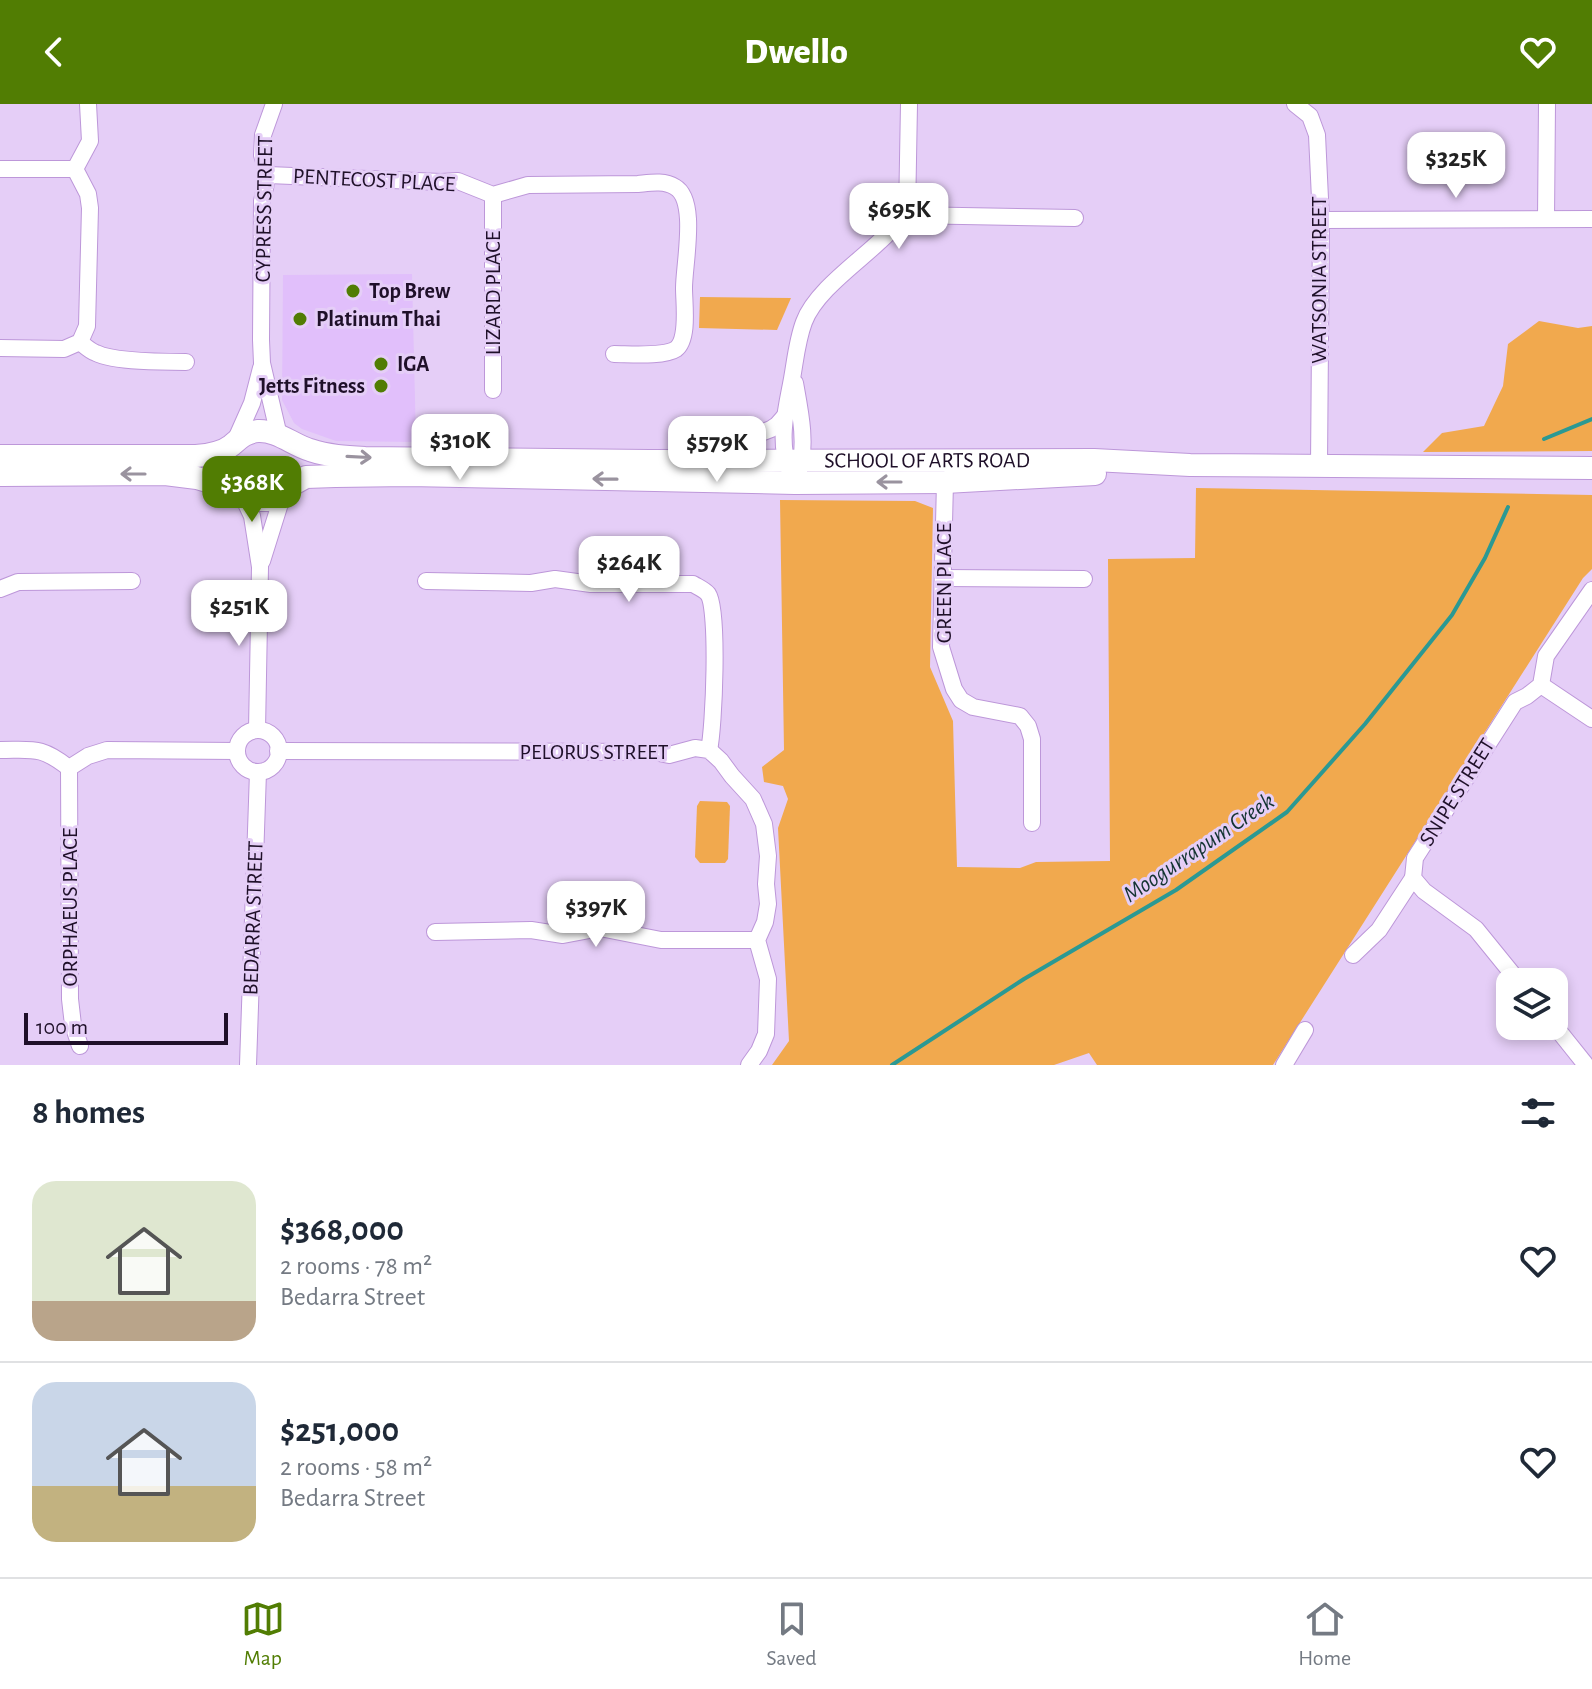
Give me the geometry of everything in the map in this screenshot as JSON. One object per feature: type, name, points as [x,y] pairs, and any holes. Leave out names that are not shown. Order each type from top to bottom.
[{"type":"street","points":[[75,169],[90,141],[88,104]]},
{"type":"street","name":"CYPRESS STREET","points":[[235,441],[252,403],[262,363],[262,201],[268,175],[262,155],[263,135],[274,104]]},
{"type":"street","points":[[795,483],[794,460],[784,417],[804,322],[810,308],[841,275],[907,215],[909,104]]},
{"type":"street","name":"WATSONIA STREET","points":[[1295,104],[1310,116],[1317,135],[1321,220],[1319,465]]},
{"type":"street","points":[[1546,219],[1547,104]]},
{"type":"street","points":[[0,169],[75,169]]},
{"type":"street","points":[[0,348],[64,349],[80,342],[87,326],[90,208],[88,194],[75,169]]},
{"type":"street","name":"PENTECOST PLACE","points":[[268,175],[458,181],[493,195]]},
{"type":"street","points":[[493,195],[528,185],[655,182],[674,186],[685,197],[689,214],[684,273],[684,336],[677,348],[663,353],[614,354]]},
{"type":"street","name":"LIZARD PLACE","points":[[493,195],[493,390]]},
{"type":"street","points":[[907,215],[1075,218]]},
{"type":"street","points":[[1321,220],[1592,219]]},
{"type":"street","points":[[80,342],[94,353],[105,356],[186,362]]},
{"type":"street","name":"CYPRESS STREET","points":[[262,363],[281,437]]},
{"type":"street","points":[[793,373],[801,418],[794,460]]},
{"type":"street","points":[[649,461],[725,447],[771,429],[784,417]]},
{"type":"street","points":[[0,456],[196,456],[208,455],[255,431],[281,437],[292,460],[260,567]]},
{"type":"street","name":"SCHOOL OF ARTS ROAD","points":[[281,437],[328,455],[365,458],[1094,460],[1190,465],[1592,468]]},
{"type":"street","points":[[235,441],[230,463],[239,492],[252,516],[260,567],[257,730]]},
{"type":"street","name":"SCHOOL OF ARTS ROAD","points":[[285,490],[306,477],[335,476],[795,483],[945,482],[1096,474],[1190,465]]},
{"type":"street","points":[[0,475],[165,474],[197,478],[260,500],[268,500],[285,490]]},
{"type":"street","name":"GREEN PLACE","points":[[945,482],[941,647],[954,689],[961,700],[973,707],[1020,716],[1028,726],[1032,739],[1032,823]]},
{"type":"street","points":[[943,578],[1084,579]]},
{"type":"street","points":[[426,581],[531,583],[555,579],[591,584],[693,584],[707,592],[713,605],[714,651],[713,733],[709,750],[753,799],[764,824],[768,856],[768,904],[757,940],[768,979],[766,1034],[749,1065]]},
{"type":"street","points":[[0,589],[18,582],[132,581]]},
{"type":"street","points":[[1592,590],[1546,656],[1541,685],[1592,719]]},
{"type":"street","name":"SNIPE STREET","points":[[1353,955],[1379,930],[1413,878],[1415,858],[1515,702],[1541,685]]},
{"type":"street","points":[[257,730],[270,734],[278,745],[277,758],[270,768],[258,772],[245,768],[237,751],[241,739],[257,730]]},
{"type":"street","name":"PELORUS STREET","points":[[278,751],[654,752],[669,755],[695,748],[709,750]]},
{"type":"street","points":[[0,750],[37,750],[52,754],[69,768],[88,756],[107,750],[237,751]]},
{"type":"street","name":"ORPHAEUS PLACE","points":[[69,768],[70,999],[73,1025],[80,1046]]},
{"type":"street","name":"BEDARRA STREET","points":[[248,1065],[258,772]]},
{"type":"street","points":[[1413,878],[1424,891],[1476,929],[1508,968]]},
{"type":"street","points":[[435,932],[531,930],[563,935],[600,928],[661,940],[757,940]]},
{"type":"street","points":[[1284,1065],[1305,1030]]},
{"type":"street","points":[[1566,1040],[1586,1065]]},
{"type":"shaded area","points":[[412,274],[416,442],[336,441],[294,423],[282,400],[283,275]]},
{"type":"shaded area","points":[[700,297],[791,298],[777,330],[699,328]]},
{"type":"shaded area","points":[[1539,321],[1578,328],[1592,326],[1592,451],[1423,452],[1442,433],[1484,426],[1503,386],[1508,344]]},
{"type":"shaded area","points":[[1196,488],[1592,495],[1592,569],[1583,578],[1273,1065],[1097,1065],[1089,1053],[1054,1065],[772,1065],[789,1041],[778,828],[788,799],[783,786],[764,782],[762,767],[784,750],[780,500],[915,501],[933,508],[930,667],[953,721],[957,867],[1020,868],[1036,862],[1110,861],[1108,559],[1195,558]]},
{"type":"shaded area","points":[[700,801],[727,802],[730,806],[728,859],[725,863],[700,863],[695,857],[697,806]]},
{"type":"waterway","name":"Moogurrapum Creek","points":[[1544,439],[1592,419]]},
{"type":"waterway","name":"Moogurrapum Creek","points":[[892,1065],[1024,979],[1176,890],[1287,812],[1365,724],[1452,615],[1485,558],[1508,507]]},
{"type":"place","name":"Top Brew","points":[[353,291]]},
{"type":"place","name":"Platinum Thai","points":[[300,319]]},
{"type":"place","name":"IGA","points":[[381,364]]},
{"type":"place","name":"Jetts Fitness","points":[[381,386]]}]
